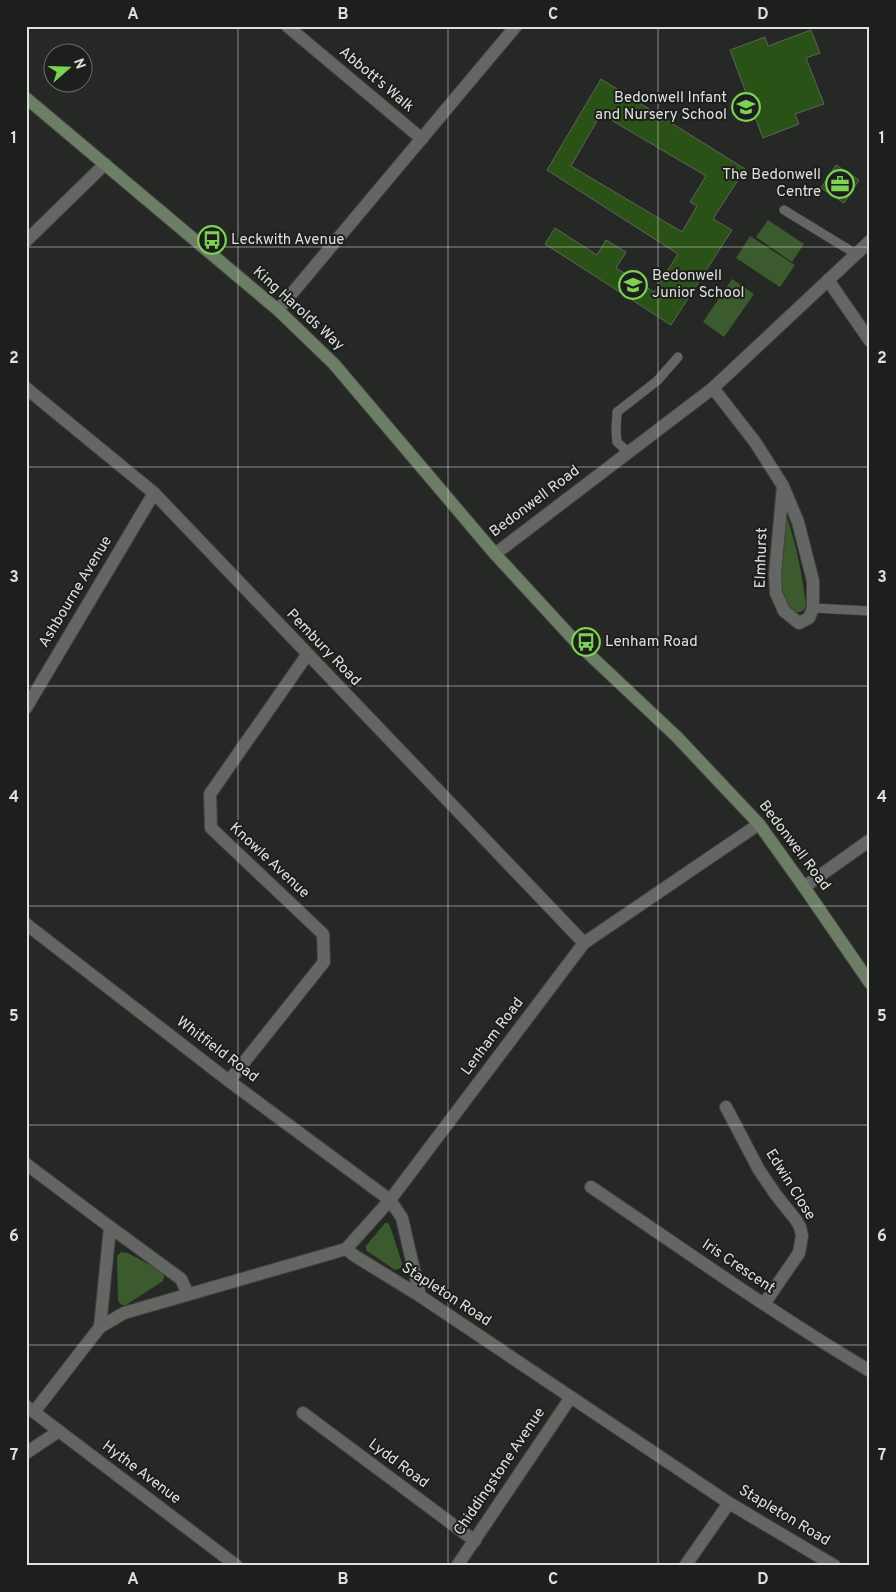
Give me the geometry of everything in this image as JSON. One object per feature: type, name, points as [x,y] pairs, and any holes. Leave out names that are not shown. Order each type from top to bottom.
[{"type":"street","name":"Abbott's Walk","points":[[287,26],[422,139]]},
{"type":"street","points":[[278,310],[516,26]]},
{"type":"street","name":"King Harolds Way","points":[[26,98],[278,310],[334,364],[495,554]]},
{"type":"street","points":[[26,241],[105,164]]},
{"type":"street","name":"Bedonwell Road","points":[[870,241],[713,388],[495,554],[575,641],[677,736],[759,824],[870,983]]},
{"type":"street","points":[[828,280],[870,340]]},
{"type":"street","name":"Pembury Road","points":[[26,388],[154,493],[584,943]]},
{"type":"street","points":[[713,388],[755,442],[783,486],[798,522],[807,556],[813,581],[813,608]]},
{"type":"street","name":"Elmhurst","points":[[783,486],[775,574],[776,593],[784,611],[799,623],[809,618],[813,608]]},
{"type":"street","name":"Ashbourne Avenue","points":[[26,708],[154,493]]},
{"type":"street","name":"Knowle Avenue","points":[[229,1081],[324,962],[323,934],[211,828],[210,794],[307,655]]},
{"type":"street","name":"Lenham Road","points":[[346,1249],[390,1200],[584,943],[759,824]]},
{"type":"street","points":[[804,887],[870,840]]},
{"type":"street","name":"Whitfield Road","points":[[26,924],[229,1081],[390,1200]]},
{"type":"street","name":"Edwin Close","points":[[726,1107],[759,1170],[796,1220],[802,1236],[799,1254],[764,1304]]},
{"type":"street","points":[[26,1164],[181,1279],[188,1294]]},
{"type":"street","name":"Iris Crescent","points":[[591,1186],[764,1304],[870,1371]]},
{"type":"street","points":[[390,1200],[402,1218],[420,1296]]},
{"type":"street","points":[[100,1327],[110,1227]]},
{"type":"street","points":[[30,1409],[100,1327],[124,1313],[346,1249]]},
{"type":"street","name":"Stapleton Road","points":[[346,1249],[354,1256],[420,1296],[729,1503],[835,1566]]},
{"type":"street","name":"Chiddingstone Avenue","points":[[457,1566],[571,1397]]},
{"type":"street","name":"Hythe Avenue","points":[[30,1409],[237,1566]]},
{"type":"street","name":"Lydd Road","points":[[303,1414],[475,1541]]},
{"type":"street","points":[[26,1453],[59,1431]]},
{"type":"street","points":[[685,1566],[729,1503]]},
{"type":"lane","points":[[784,210],[856,254]]},
{"type":"lane","points":[[628,452],[617,442],[618,412],[657,381],[678,357]]},
{"type":"lane","points":[[813,608],[870,611]]},
{"type":"green space","points":[[768,220],[804,244],[792,262],[756,237]]},
{"type":"green space","points":[[750,236],[795,265],[780,287],[736,258]]},
{"type":"green space","points":[[732,279],[754,294],[724,337],[703,322]]},
{"type":"green space","points":[[786,514],[801,570],[806,605],[804,610],[800,612],[795,612],[787,605],[782,595],[779,576]]},
{"type":"green space","points":[[385,1223],[388,1223],[390,1226],[402,1263],[401,1268],[395,1270],[367,1251],[365,1247]]},
{"type":"green space","points":[[121,1252],[128,1253],[163,1272],[164,1276],[163,1281],[126,1305],[122,1305],[118,1301],[117,1256]]},
{"type":"building","points":[[811,30],[820,53],[806,58],[824,104],[795,114],[799,124],[763,138],[730,50],[765,37],[768,46]]},
{"type":"building","points":[[601,79],[745,169],[713,219],[732,230],[671,325],[545,244],[555,228],[597,255],[606,240],[626,252],[616,268],[654,292],[678,254],[547,170]],"holes":[[[601,114],[706,176],[690,202],[697,206],[682,232],[571,166]]]},
{"type":"building","name":"The Bedonwell Centre","points":[[836,165],[859,180],[844,203],[821,188]]},
{"type":"place","name":"Bedonwell Infant and Nursery School","points":[[746,107]]},
{"type":"place","name":"The Bedonwell Centre","points":[[840,184]]},
{"type":"place","name":"Leckwith Avenue","points":[[212,240]]},
{"type":"place","name":"Bedonwell Junior School","points":[[633,285]]},
{"type":"place","name":"Lenham Road","points":[[586,642]]}]
